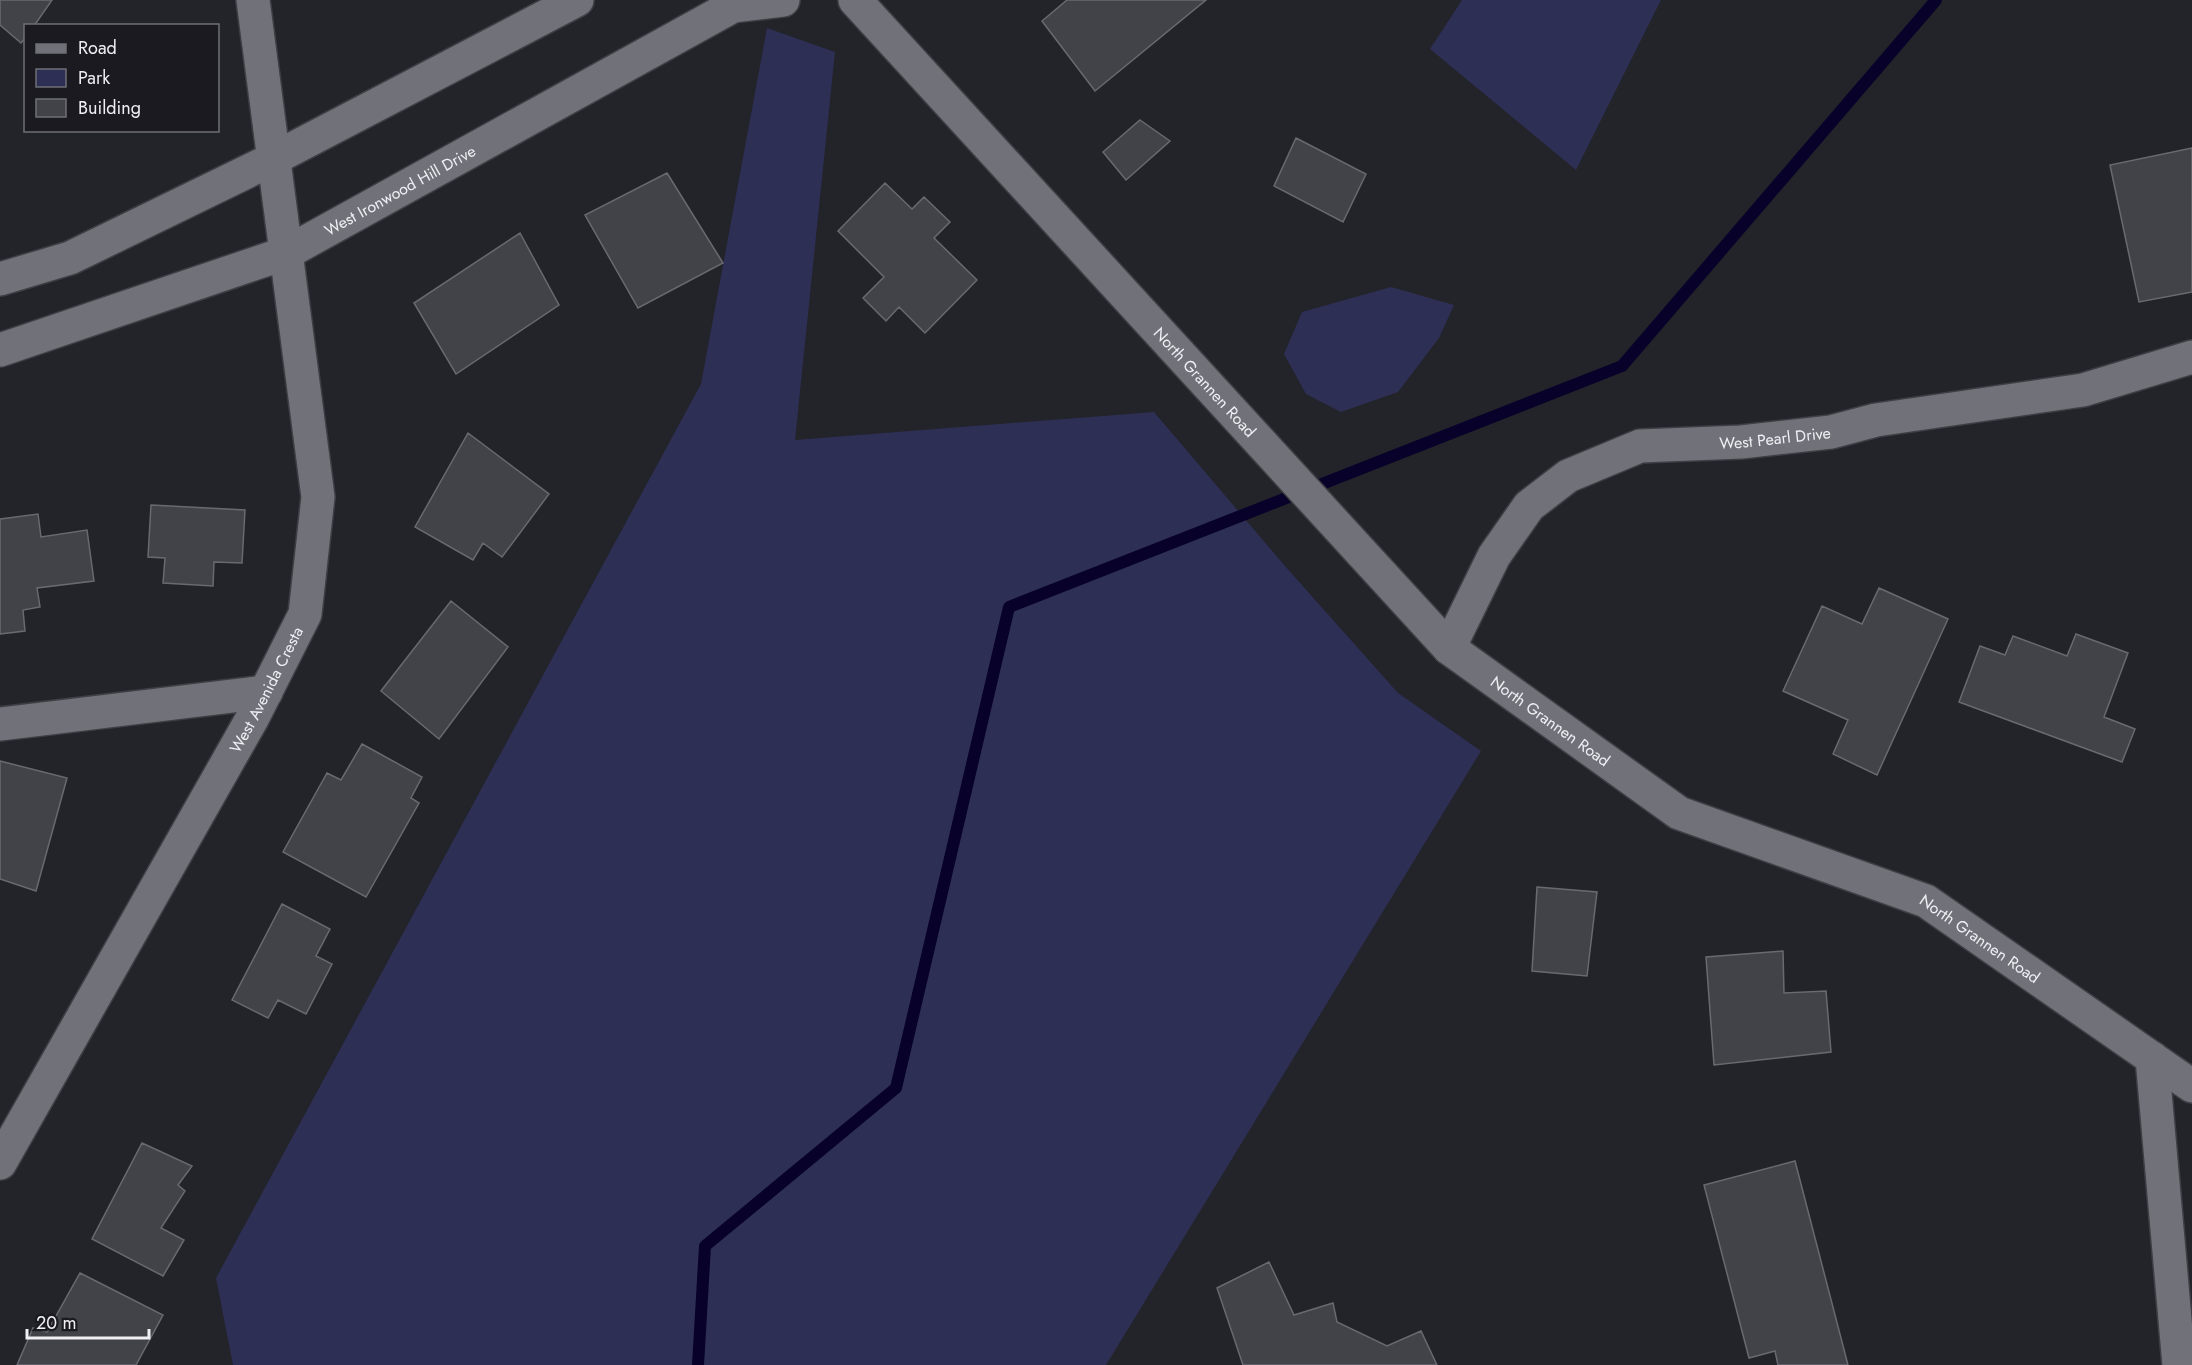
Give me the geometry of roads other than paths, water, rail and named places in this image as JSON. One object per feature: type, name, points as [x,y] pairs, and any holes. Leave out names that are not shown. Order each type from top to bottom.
[{"type":"street","name":"West Avenida Cresta","points":[[0,1163],[266,692],[305,614],[318,497],[253,0]]},
{"type":"street","points":[[0,279],[70,258],[273,159],[577,0]]},
{"type":"street","name":"West Ironwood Hill Drive","points":[[0,350],[286,253],[733,6],[783,0]]},
{"type":"street","name":"North Grannen Road","points":[[855,0],[1449,648],[1679,813],[1926,901],[2192,1086]]},
{"type":"street","name":"West Pearl Drive","points":[[1449,648],[1494,556],[1529,506],[1568,476],[1640,446],[1741,442],[1831,432],[1876,420],[2083,390],[2192,357]]},
{"type":"street","points":[[0,724],[266,692]]},
{"type":"street","points":[[2152,1058],[2179,1365]]},
{"type":"waterway","points":[[698,1365],[705,1246],[896,1088],[1009,607],[1622,366],[1936,0]]}]
